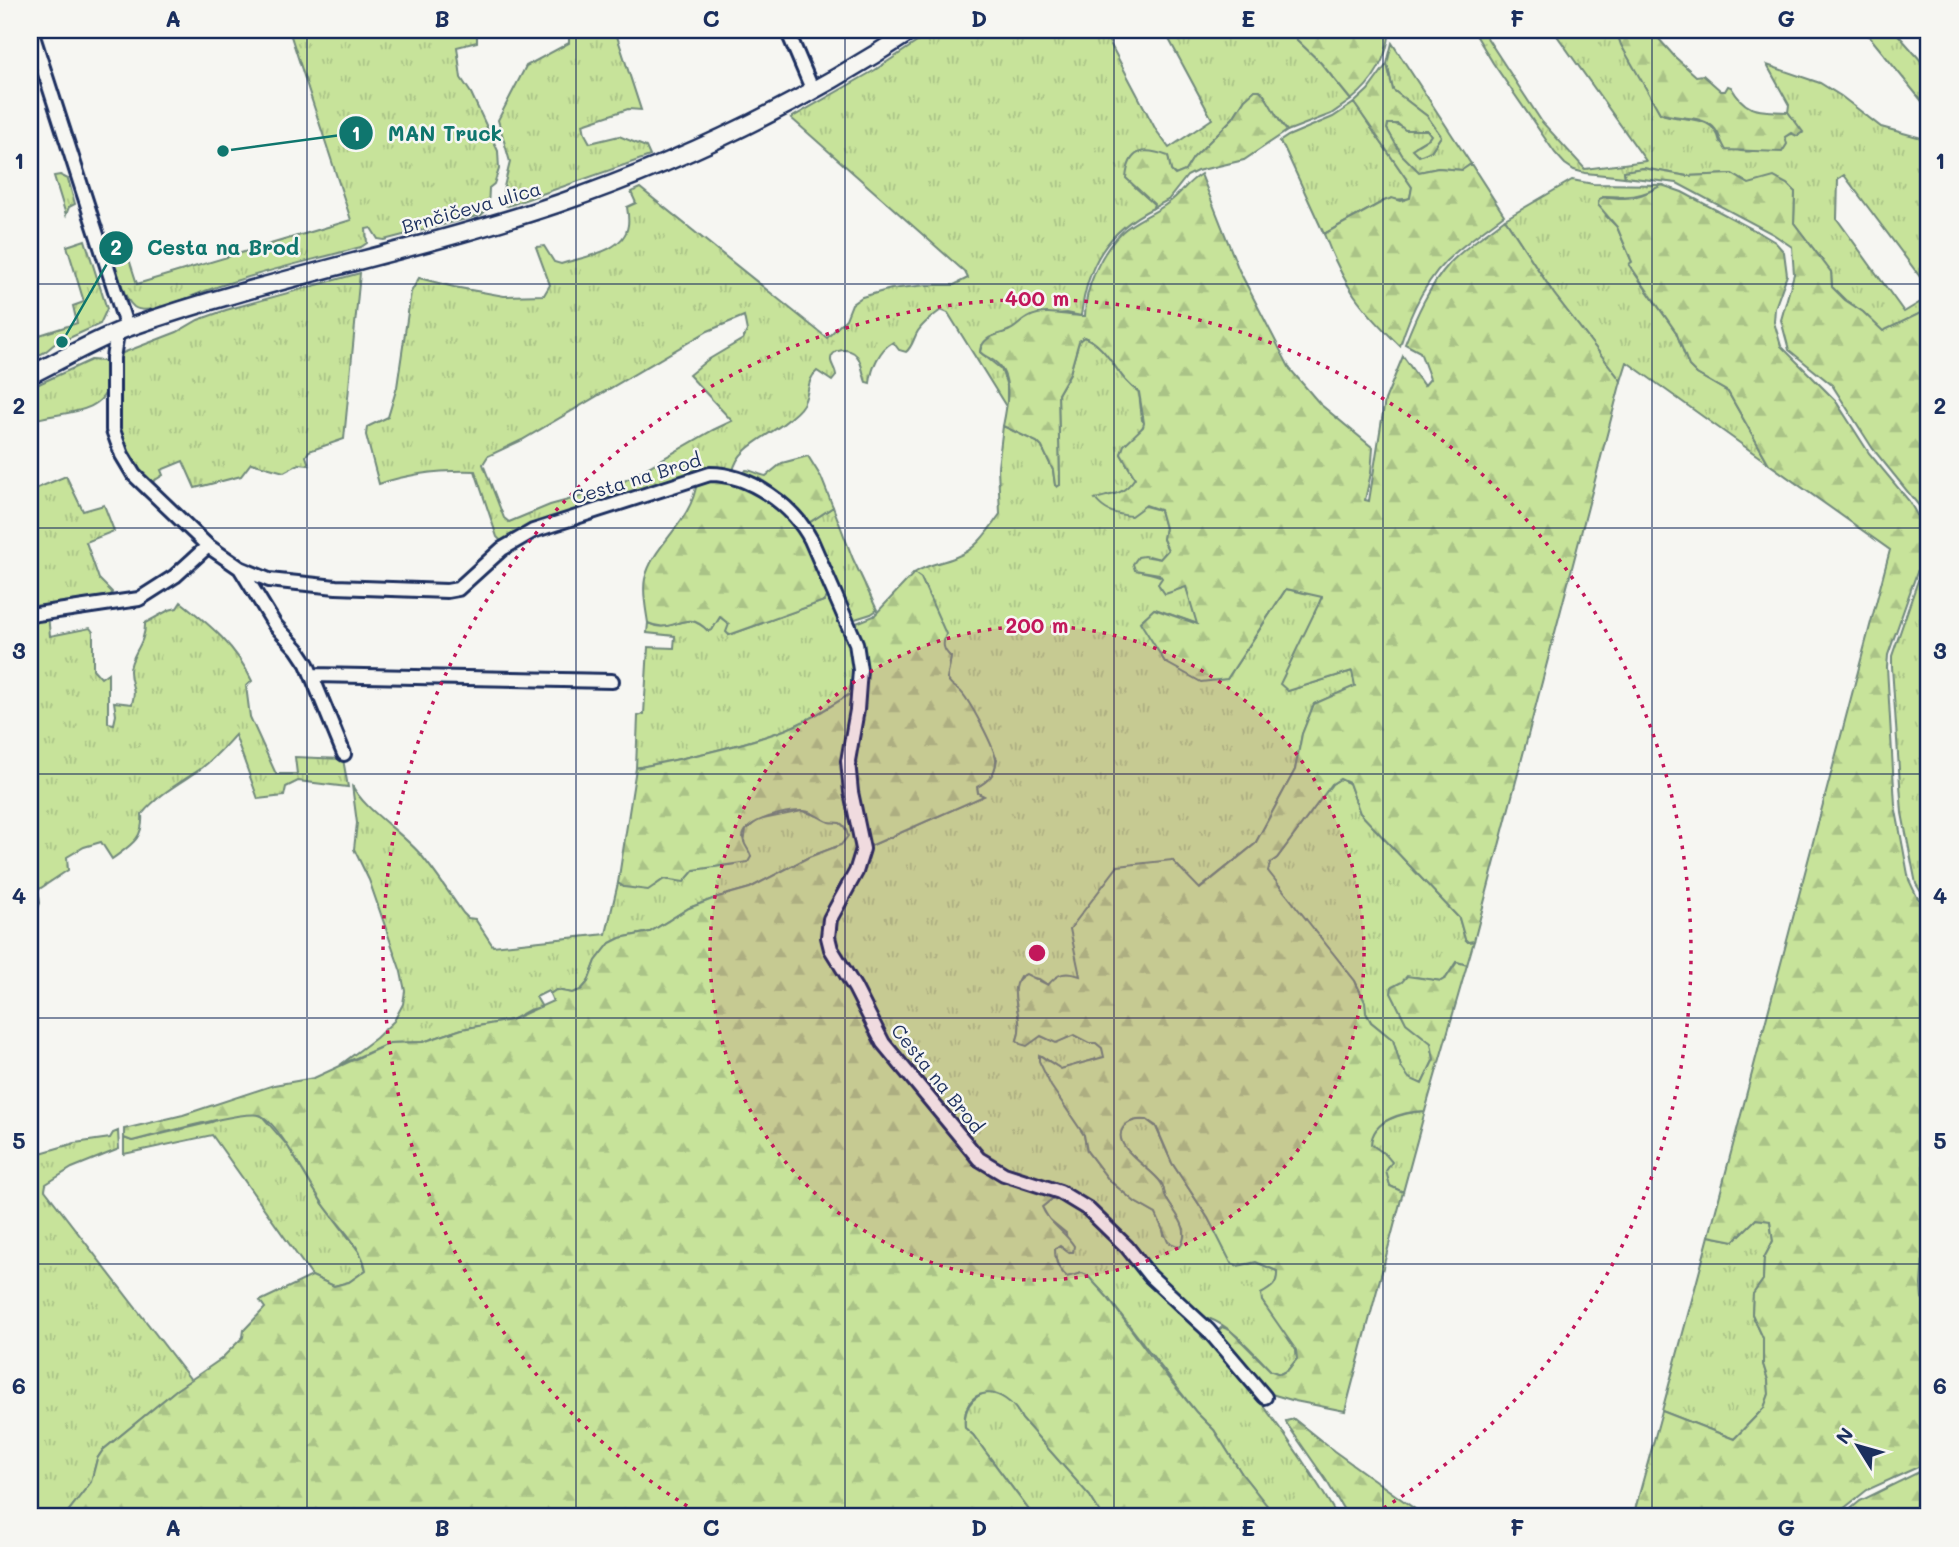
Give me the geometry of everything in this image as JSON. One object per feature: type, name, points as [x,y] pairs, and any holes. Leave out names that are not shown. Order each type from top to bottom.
[{"type":"street","points":[[31,30],[122,331]]},
{"type":"street","points":[[787,30],[813,91]]},
{"type":"street","name":"Brnčičeva ulica","points":[[30,375],[122,331],[193,307],[491,224],[557,204],[662,166],[813,91],[913,30]]},
{"type":"street","name":"Cesta na Brod","points":[[122,331],[113,358],[113,429],[122,455],[134,475],[208,546],[240,568],[269,580],[336,587],[447,591],[458,589],[502,549],[533,531],[699,476],[722,474],[740,480],[760,489],[786,508],[811,540],[849,624],[859,656],[860,684],[848,761],[851,792],[863,849],[856,873],[830,919],[828,937],[838,963],[855,988],[883,1044],[979,1159],[1004,1174],[1060,1192],[1088,1209],[1127,1247],[1150,1276],[1208,1330],[1265,1398]]},
{"type":"street","points":[[30,615],[139,599],[175,576],[208,546]]},
{"type":"street","points":[[240,568],[267,613],[297,649],[313,675],[344,754]]},
{"type":"street","points":[[313,675],[611,681]]},
{"type":"green space","points":[[289,30],[485,30],[485,33],[477,34],[477,42],[457,47],[461,78],[471,93],[498,151],[499,169],[494,184],[489,188],[488,209],[481,215],[384,240],[378,239],[371,228],[366,229],[367,243],[361,247],[244,278],[159,308],[149,310],[134,307],[123,288],[111,247],[122,237],[137,284],[351,220]]},
{"type":"green space","points":[[569,30],[615,30],[641,110],[628,109],[583,124],[590,143],[619,136],[646,147],[650,156],[508,206],[502,204],[506,201],[503,191],[510,162],[498,120],[526,66],[569,43]]},
{"type":"green space","points":[[935,30],[1103,30],[1156,130],[1169,148],[1212,119],[1164,30],[1292,30],[1296,39],[1321,63],[1351,100],[1331,114],[1287,131],[1264,95],[1245,99],[1233,118],[1193,158],[1185,171],[1176,175],[1171,171],[1169,161],[1133,185],[1154,204],[1153,208],[1123,227],[1102,252],[1088,281],[1081,316],[1067,313],[1031,316],[1009,332],[981,346],[980,352],[1001,369],[1007,386],[1007,408],[948,313],[941,310],[920,328],[906,352],[899,350],[893,342],[880,354],[870,383],[866,382],[860,362],[854,353],[841,350],[834,353],[831,361],[836,376],[832,381],[817,371],[799,409],[749,447],[741,455],[733,472],[502,542],[497,537],[475,471],[426,473],[379,484],[366,435],[367,427],[388,417],[397,387],[411,292],[419,278],[504,296],[544,295],[550,285],[536,247],[544,246],[554,262],[561,264],[611,247],[625,234],[628,223],[627,207],[636,203],[631,192],[640,188],[827,338],[846,319],[852,304],[862,297],[891,289],[954,285],[968,278],[965,272],[791,118],[875,70]],"holes":[[[744,316],[747,331],[743,339],[706,361],[689,375],[732,421],[612,488],[550,505],[509,522],[504,518],[483,464],[488,456],[522,440],[708,331]]]},
{"type":"green space","points":[[1292,30],[1390,30],[1378,69],[1351,100],[1321,63],[1296,39]]},
{"type":"green space","points":[[1473,30],[1482,30],[1542,122],[1585,169],[1646,161],[1553,30],[1616,30],[1660,113],[1704,122],[1717,133],[1720,142],[1734,149],[1754,151],[1790,134],[1802,133],[1788,112],[1789,105],[1767,65],[1820,83],[1881,127],[1929,140],[1929,289],[1844,175],[1838,179],[1837,219],[1904,312],[1929,297],[1929,309],[1883,332],[1863,312],[1845,300],[1832,287],[1831,272],[1794,223],[1795,192],[1749,184],[1732,174],[1687,176],[1643,168],[1624,171],[1625,177],[1574,170],[1555,153]]},
{"type":"green space","points":[[1616,30],[1651,30],[1696,76],[1703,75],[1721,91],[1731,87],[1749,107],[1762,111],[1788,112],[1803,132],[1797,136],[1791,133],[1785,137],[1787,144],[1782,152],[1726,150],[1717,131],[1710,124],[1660,113],[1621,45]]},
{"type":"green space","points":[[1864,30],[1894,30],[1929,70],[1929,110]]},
{"type":"green space","points":[[1392,43],[1471,164],[1463,170],[1438,168],[1419,172],[1402,155],[1387,129],[1388,124],[1392,123],[1412,130],[1427,130],[1431,135],[1429,138],[1417,145],[1431,151],[1441,136],[1427,116],[1393,90],[1387,64]]},
{"type":"green space","points":[[1387,64],[1393,90],[1427,116],[1441,136],[1431,151],[1419,156],[1412,149],[1429,138],[1431,135],[1427,130],[1405,130],[1398,124],[1388,124],[1387,129],[1402,155],[1419,172],[1438,168],[1462,170],[1471,164],[1504,215],[1462,247],[1437,271],[1409,320],[1400,346],[1354,295],[1324,234],[1384,201],[1410,198],[1412,187],[1354,103],[1368,90]]},
{"type":"green space","points":[[1255,90],[1260,90],[1264,95],[1287,131],[1244,160],[1197,171],[1187,176],[1168,200],[1153,208],[1154,204],[1126,178],[1130,161],[1145,151],[1168,156],[1171,171],[1175,175],[1185,171],[1193,158],[1233,118],[1245,99]]},
{"type":"green space","points":[[1354,103],[1412,187],[1410,198],[1384,201],[1324,234],[1284,147],[1279,142],[1333,117]]},
{"type":"green space","points":[[1643,168],[1687,176],[1732,174],[1749,184],[1774,177],[1795,192],[1794,223],[1831,272],[1832,287],[1845,300],[1883,331],[1929,309],[1929,514],[1920,507],[1873,449],[1832,385],[1789,350],[1781,320],[1794,274],[1792,247],[1773,234],[1677,183],[1625,177],[1624,171]]},
{"type":"green space","points":[[1201,174],[1239,270],[1290,369],[1320,404],[1373,448],[1365,500],[1369,501],[1385,400],[1403,356],[1424,386],[1430,379],[1420,352],[1405,344],[1424,302],[1450,263],[1505,219],[1554,294],[1621,381],[1474,941],[1468,942],[1465,939],[1459,918],[1360,813],[1349,783],[1340,779],[1332,784],[1277,858],[1270,863],[1268,871],[1355,981],[1371,1022],[1393,1040],[1401,1067],[1409,1078],[1422,1084],[1434,1059],[1431,1043],[1406,1023],[1391,993],[1392,987],[1407,976],[1441,981],[1457,962],[1467,965],[1425,1111],[1390,1118],[1377,1128],[1373,1135],[1371,1144],[1392,1162],[1386,1171],[1390,1186],[1403,1192],[1345,1411],[1268,1393],[1216,1333],[1222,1327],[1230,1330],[1271,1371],[1280,1374],[1288,1370],[1297,1359],[1296,1350],[1262,1301],[1261,1294],[1274,1285],[1277,1271],[1256,1262],[1238,1266],[1231,1263],[1208,1218],[1172,1163],[1156,1126],[1147,1120],[1128,1123],[1123,1128],[1122,1143],[1162,1185],[1166,1198],[1183,1228],[1180,1247],[1168,1242],[1156,1214],[1135,1202],[1109,1180],[1087,1151],[1084,1135],[1051,1086],[1039,1061],[1039,1055],[1061,1069],[1104,1057],[1102,1048],[1074,1035],[1056,1043],[1041,1036],[1027,1046],[1017,1040],[1019,1021],[1015,986],[1019,979],[1026,974],[1048,985],[1062,974],[1080,976],[1070,929],[1118,866],[1172,860],[1200,889],[1255,844],[1295,770],[1302,734],[1314,704],[1355,686],[1352,671],[1288,691],[1280,684],[1322,597],[1286,589],[1227,679],[1201,682],[1165,662],[1140,622],[1154,609],[1197,624],[1186,587],[1165,594],[1158,584],[1162,578],[1159,574],[1135,570],[1133,564],[1138,557],[1160,559],[1168,550],[1163,539],[1165,528],[1160,510],[1146,505],[1131,516],[1125,515],[1107,510],[1095,499],[1122,491],[1135,478],[1121,454],[1124,445],[1143,427],[1139,392],[1093,341],[1084,337],[1079,341],[1070,373],[1058,394],[1060,485],[1057,487],[1053,470],[1042,447],[1003,426],[1007,383],[1000,367],[980,352],[988,339],[1010,330],[1036,314],[1085,316],[1091,282],[1114,240],[1127,228],[1168,203]]},
{"type":"green space","points":[[60,175],[68,179],[75,204],[69,207],[66,215],[54,176]]},
{"type":"green space","points":[[1572,180],[1593,184],[1662,185],[1633,196],[1603,196],[1606,216],[1617,227],[1632,262],[1629,265],[1676,332],[1689,366],[1697,374],[1728,392],[1769,464],[1627,362],[1621,381],[1554,294],[1505,219]]},
{"type":"green space","points":[[1662,185],[1682,192],[1760,233],[1775,242],[1784,252],[1787,275],[1775,308],[1774,322],[1781,346],[1835,400],[1869,453],[1909,501],[1924,527],[1922,558],[1888,655],[1887,667],[1895,805],[1909,880],[1917,897],[1925,905],[1929,924],[1926,945],[1929,1110],[1923,1152],[1925,1230],[1921,1285],[1922,1298],[1929,1307],[1929,1462],[1867,1490],[1833,1517],[1633,1517],[1662,1411],[1734,1439],[1764,1408],[1769,1394],[1763,1364],[1763,1338],[1752,1314],[1753,1294],[1763,1280],[1764,1258],[1773,1241],[1770,1221],[1756,1219],[1734,1241],[1709,1236],[1890,550],[1769,464],[1728,392],[1697,374],[1689,366],[1676,332],[1629,264],[1632,262],[1617,227],[1598,205],[1599,199],[1602,198],[1632,197]]},
{"type":"green space","points":[[85,240],[107,309],[100,324],[65,340],[63,337],[30,360],[30,338],[77,323],[73,306],[84,302],[67,246]]},
{"type":"green space","points":[[360,273],[344,439],[309,451],[306,456],[309,465],[299,464],[284,472],[251,463],[241,476],[195,488],[183,461],[161,470],[163,475],[149,484],[131,463],[119,438],[117,385],[120,354],[226,310]]},
{"type":"green space","points":[[1083,337],[1100,347],[1131,386],[1139,392],[1142,420],[1145,423],[1121,454],[1135,478],[1123,491],[1106,496],[1160,510],[1165,528],[1163,539],[1168,550],[1160,559],[1149,556],[1144,572],[1186,586],[1198,624],[1155,609],[1141,621],[1165,662],[1227,679],[1286,589],[1322,596],[1288,691],[1352,671],[1356,686],[1314,704],[1302,734],[1295,770],[1255,844],[1199,889],[1172,860],[1081,976],[1048,985],[1039,979],[1020,976],[1015,992],[1019,1023],[1017,1040],[1041,1036],[1056,1042],[1074,1035],[1102,1048],[1105,1057],[1061,1069],[1040,1055],[1084,1135],[1087,1151],[1109,1180],[1135,1202],[1156,1214],[1161,1221],[1164,1235],[1184,1229],[1158,1178],[1122,1143],[1120,1136],[1124,1126],[1133,1121],[1147,1120],[1156,1127],[1172,1163],[1208,1218],[1225,1252],[1249,1264],[1256,1262],[1277,1271],[1274,1285],[1261,1295],[1296,1350],[1297,1359],[1288,1370],[1280,1374],[1271,1371],[1234,1334],[1217,1322],[1208,1318],[1205,1320],[1162,1282],[1089,1203],[1057,1185],[1024,1177],[984,1159],[886,1042],[840,960],[832,936],[833,923],[868,847],[983,796],[978,793],[977,787],[989,779],[995,768],[997,759],[947,679],[951,657],[945,652],[921,578],[914,573],[970,550],[1000,514],[998,467],[1003,426],[1042,447],[1053,470],[1055,485],[1060,485],[1058,394],[1070,373],[1079,341]]},
{"type":"green space","points":[[91,360],[104,361],[108,371],[105,393],[98,401],[78,411],[30,421],[30,388]]},
{"type":"green space","points":[[808,456],[821,477],[833,507],[807,524],[743,476],[746,470],[766,476],[782,463]]},
{"type":"green space","points":[[66,476],[83,511],[104,505],[114,531],[86,542],[99,579],[112,592],[110,600],[30,612],[30,479],[33,490]]},
{"type":"green space","points":[[704,479],[738,482],[781,507],[804,534],[829,595],[824,601],[729,635],[726,632],[729,624],[720,617],[712,630],[708,631],[692,621],[665,626],[648,623],[644,589],[649,566],[688,509],[697,481]]},
{"type":"green space","points":[[833,507],[877,610],[852,620],[807,524]]},
{"type":"green space","points":[[1929,534],[1929,905],[1916,884],[1902,813],[1892,656],[1925,560]]},
{"type":"green space","points":[[914,573],[921,578],[946,634],[944,647],[951,657],[947,679],[959,690],[975,713],[992,747],[996,762],[990,777],[977,787],[978,793],[984,796],[868,847],[855,794],[851,760],[862,709],[854,624],[874,616]]},
{"type":"green space","points":[[829,595],[854,649],[855,691],[808,719],[779,732],[726,748],[636,768],[638,716],[644,714],[648,647],[674,648],[675,636],[647,633],[648,623],[665,626],[692,621],[708,631],[712,630],[720,617],[729,624],[729,635],[824,601]]},
{"type":"green space","points":[[181,602],[221,637],[246,668],[252,681],[246,686],[250,717],[276,774],[297,774],[295,757],[343,759],[348,787],[298,781],[286,787],[284,796],[258,799],[235,735],[204,766],[148,807],[142,814],[141,830],[135,841],[119,854],[112,859],[101,842],[84,847],[67,857],[68,870],[38,890],[40,903],[38,908],[30,912],[30,617],[48,614],[50,636],[90,628],[93,632],[93,669],[101,678],[108,673],[108,723],[114,724],[114,702],[132,704],[134,694],[130,676],[131,665],[143,637],[145,623],[177,608]]},
{"type":"green space","points":[[855,691],[845,746],[860,843],[855,867],[829,908],[825,924],[827,953],[831,963],[971,1156],[1057,1195],[1042,1207],[1048,1218],[1074,1246],[1073,1252],[1060,1246],[1055,1249],[1059,1268],[1067,1277],[1082,1273],[1087,1275],[1108,1298],[1155,1362],[1214,1430],[1242,1474],[1276,1517],[1103,1517],[1090,1496],[1014,1407],[995,1394],[985,1394],[976,1396],[969,1403],[965,1414],[965,1428],[1034,1517],[759,1517],[741,1509],[722,1517],[64,1517],[91,1482],[97,1459],[103,1450],[176,1390],[221,1359],[243,1337],[244,1330],[265,1308],[260,1301],[312,1276],[334,1286],[349,1282],[366,1270],[353,1242],[326,1208],[277,1131],[262,1116],[220,1119],[132,1141],[124,1138],[124,1129],[183,1115],[274,1085],[314,1078],[390,1043],[423,1042],[462,1029],[511,1020],[553,1001],[550,994],[556,990],[572,993],[581,990],[588,982],[596,961],[610,943],[620,938],[650,932],[689,908],[750,888],[809,857],[841,845],[848,836],[842,824],[829,822],[808,812],[788,812],[759,821],[746,831],[743,840],[751,857],[748,862],[694,870],[684,882],[664,879],[648,890],[624,887],[618,883],[636,768],[726,748],[779,732],[808,719]]},
{"type":"green space","points":[[1340,779],[1349,783],[1360,813],[1459,918],[1465,939],[1468,942],[1474,941],[1467,965],[1456,962],[1441,981],[1416,977],[1398,984],[1431,1043],[1434,1059],[1422,1084],[1409,1079],[1401,1067],[1393,1040],[1371,1022],[1366,1013],[1365,1002],[1355,981],[1267,872],[1270,863],[1277,858],[1332,784]]},
{"type":"green space","points":[[352,785],[365,803],[421,855],[463,913],[468,918],[475,919],[493,946],[606,934],[618,883],[624,887],[654,886],[664,879],[676,881],[688,877],[700,868],[737,864],[746,830],[758,820],[802,811],[840,823],[849,837],[841,845],[809,857],[750,888],[689,908],[650,932],[620,938],[610,943],[596,961],[588,982],[581,990],[572,993],[556,990],[550,994],[548,991],[536,997],[542,1007],[529,1010],[511,1020],[462,1029],[423,1042],[390,1043],[340,1065],[394,1021],[403,1004],[405,991],[369,880],[354,849],[357,823]]},
{"type":"green space","points":[[1425,1111],[1403,1192],[1390,1186],[1372,1146],[1371,1137],[1380,1124],[1408,1113]]},
{"type":"green space","points":[[252,1113],[262,1116],[287,1145],[321,1201],[360,1253],[366,1270],[349,1282],[334,1286],[312,1276],[212,1135],[124,1154],[124,1138],[132,1141],[212,1122],[226,1116]]},
{"type":"green space","points":[[118,1131],[119,1149],[72,1168],[46,1184],[45,1190],[191,1380],[103,1450],[97,1459],[91,1482],[64,1517],[30,1517],[30,1156],[75,1143],[110,1138]]},
{"type":"green space","points":[[1057,1195],[1091,1216],[1201,1331],[1201,1336],[1209,1340],[1228,1361],[1278,1425],[1338,1517],[1276,1517],[1242,1474],[1214,1430],[1196,1412],[1108,1298],[1087,1275],[1082,1273],[1067,1277],[1064,1274],[1058,1264],[1055,1249],[1060,1246],[1068,1252],[1066,1233],[1049,1219],[1042,1207]]},
{"type":"green space","points":[[1756,1219],[1770,1220],[1773,1241],[1764,1258],[1763,1280],[1753,1294],[1752,1314],[1763,1338],[1763,1364],[1769,1394],[1764,1408],[1734,1439],[1662,1411],[1709,1236],[1734,1241]]},
{"type":"green space","points":[[989,1392],[1005,1398],[1017,1409],[1022,1419],[1090,1496],[1103,1517],[1034,1517],[965,1428],[965,1416],[973,1400]]},
{"type":"green space","points":[[1294,1419],[1426,1517],[1348,1517],[1287,1424],[1286,1421]]},
{"type":"green space","points":[[1929,1467],[1929,1517],[1841,1517],[1860,1501]]},
{"type":"place","name":"MAN Truck","points":[[223,151]]},
{"type":"place","name":"Cesta na Brod","points":[[62,342]]}]
